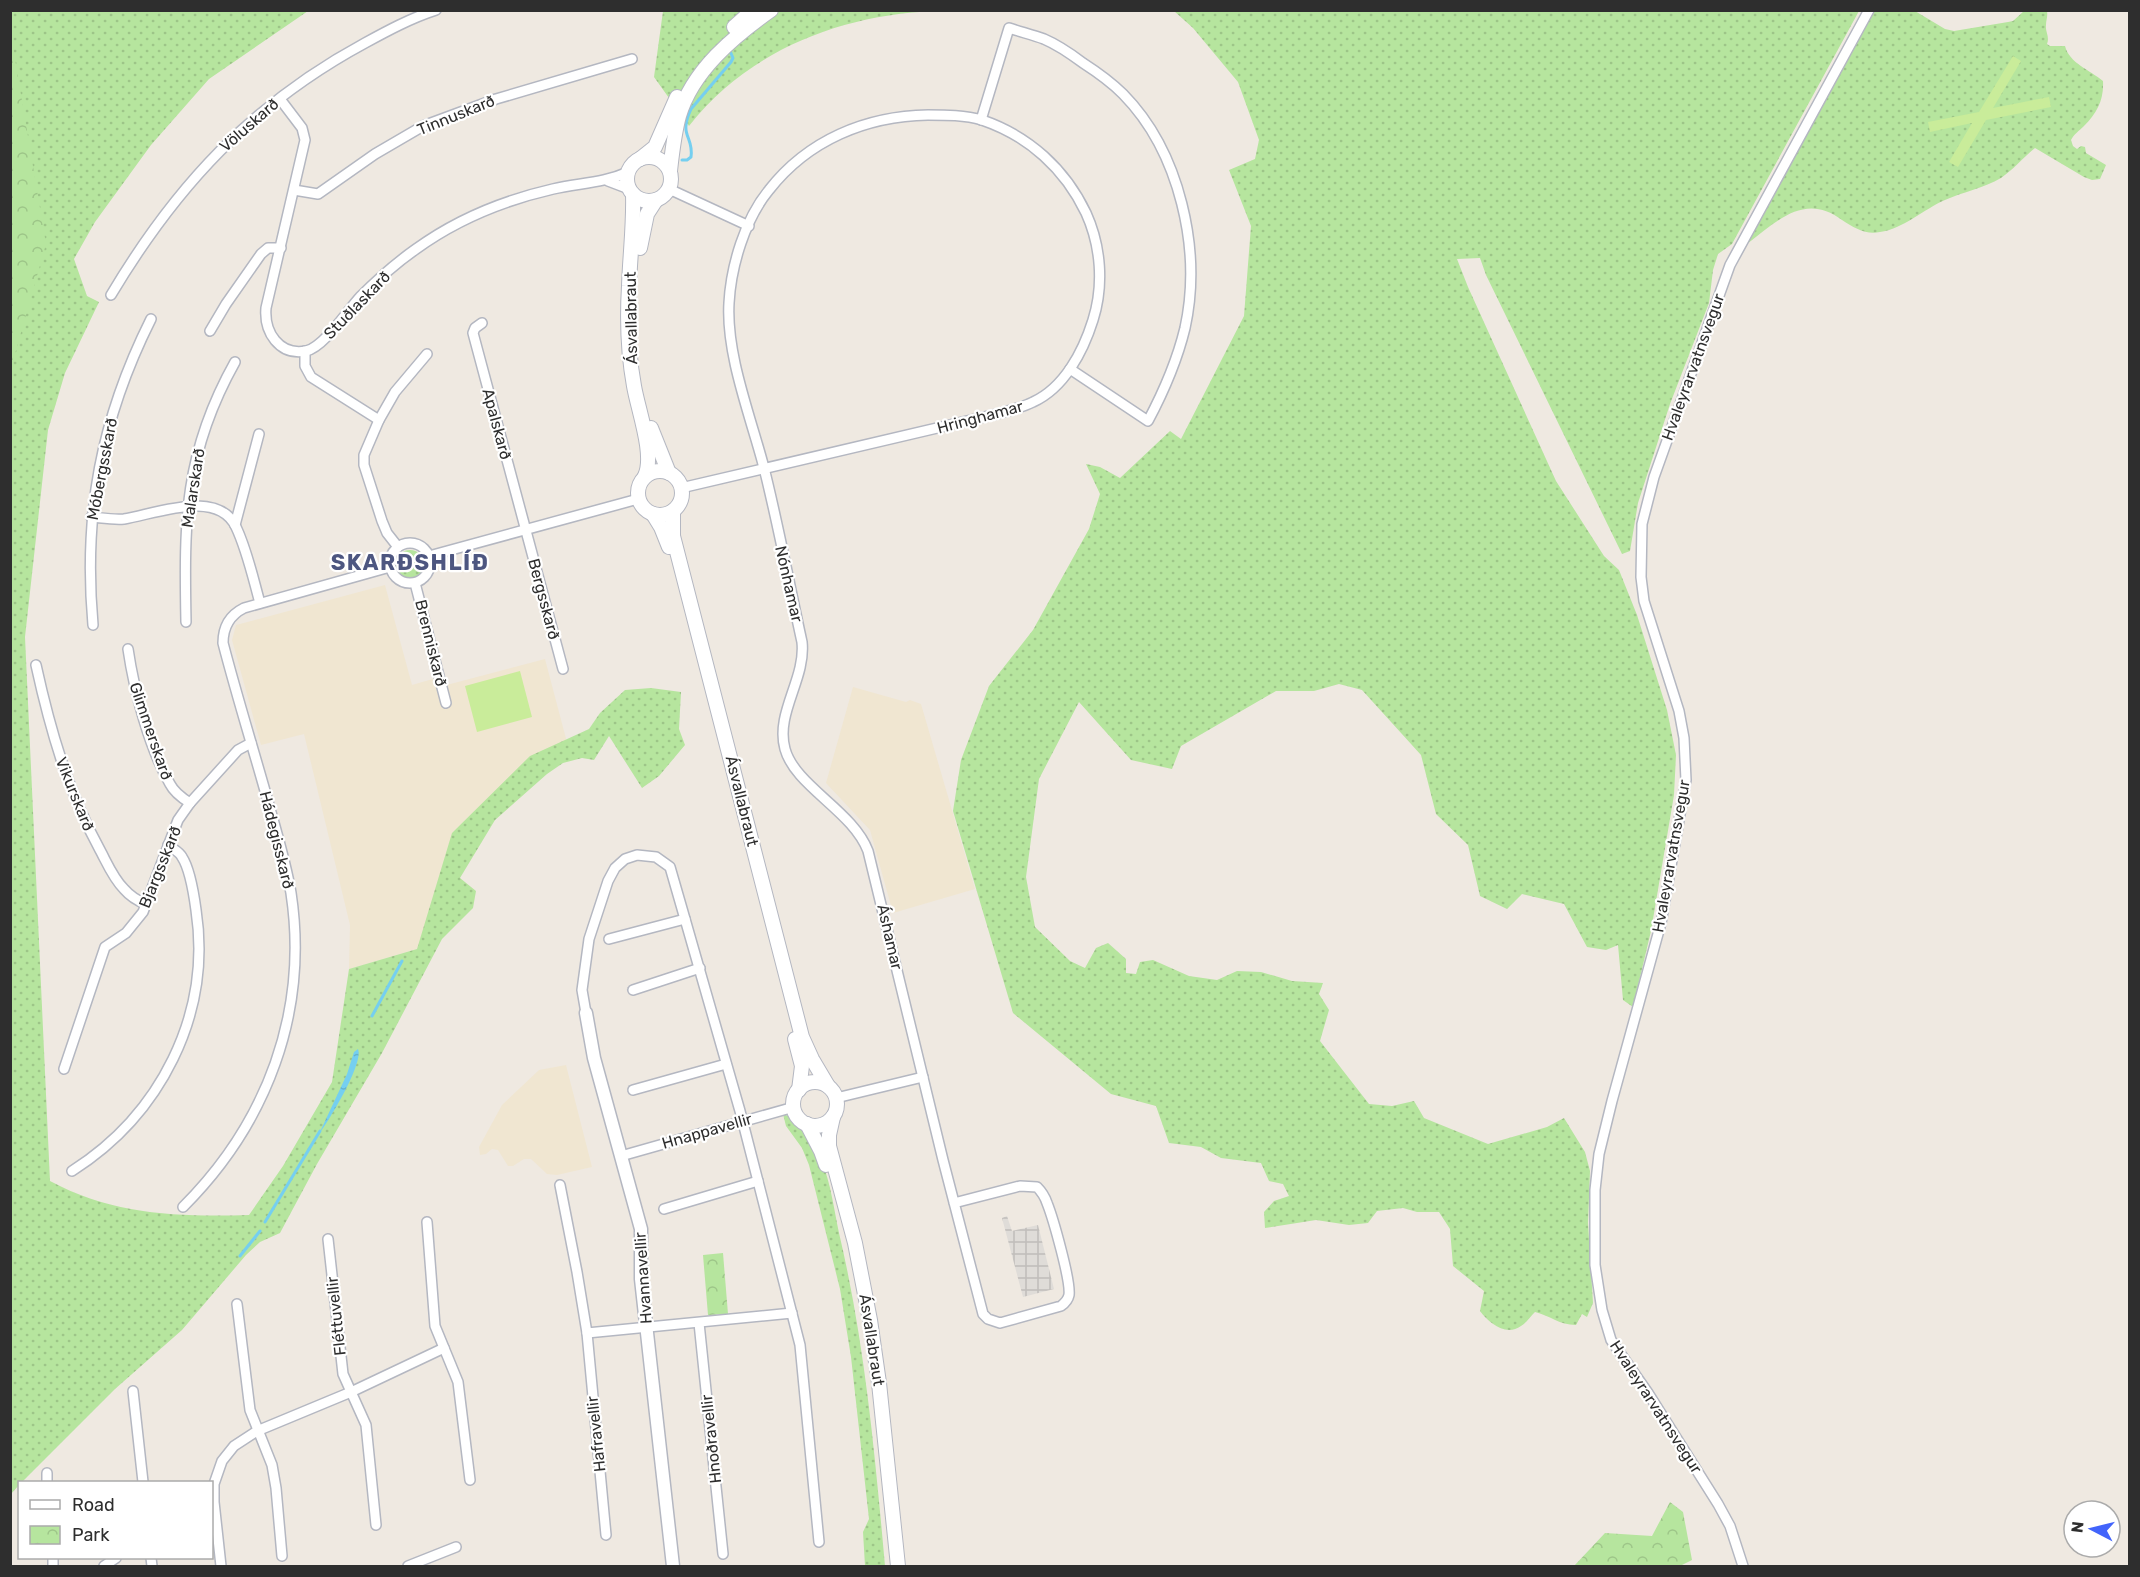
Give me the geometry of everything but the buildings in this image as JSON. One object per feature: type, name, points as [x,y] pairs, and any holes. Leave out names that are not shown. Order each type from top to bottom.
[{"type":"main road","points":[[640,159],[655,157],[662,160],[670,171],[672,177],[669,189],[666,194],[656,200],[643,201],[631,192],[628,172],[635,162],[655,147],[659,141],[679,93],[693,72],[725,34],[753,10]]},
{"type":"main road","points":[[670,171],[679,115],[690,92],[704,70],[733,40],[771,10]]},
{"type":"main road","name":"Ásvallabraut","points":[[631,192],[634,219],[628,294],[629,345],[636,396],[648,448],[649,461],[645,476]]},
{"type":"main road","name":"Ásvallabraut","points":[[656,200],[647,214],[642,233],[636,321],[642,386],[648,419],[669,473]]},
{"type":"main road","points":[[657,471],[669,473],[679,482],[681,500],[673,511],[667,514],[653,514],[646,511],[638,499],[638,486],[645,476],[657,471]]},
{"type":"main road","name":"Ásvallabraut","points":[[673,511],[673,536],[802,1037],[828,1086]]},
{"type":"main road","name":"Ásvallabraut","points":[[653,514],[663,532],[674,565],[801,1058],[799,1090]]},
{"type":"main road","points":[[815,1082],[828,1086],[836,1098],[837,1108],[833,1117],[819,1125],[807,1124],[798,1117],[794,1107],[799,1090],[806,1084],[815,1082]]},
{"type":"main road","name":"Ásvallabraut","points":[[833,1117],[829,1146],[855,1243],[874,1347],[898,1566]]},
{"type":"main road","name":"Ásvallabraut","points":[[807,1124],[827,1168],[857,1296],[867,1354],[889,1566]]},
{"type":"street","name":"Völuskarð","points":[[111,295],[137,252],[185,187],[238,133],[318,71],[355,49],[436,10]]},
{"type":"street","name":"Hvaleyrarvatnsvegur","points":[[1743,1566],[1730,1526],[1718,1504],[1611,1340],[1602,1310],[1595,1265],[1595,1190],[1599,1154],[1661,923],[1686,780],[1684,738],[1679,711],[1644,601],[1641,577],[1642,524],[1654,477],[1730,266],[1869,10]]},
{"type":"street","points":[[981,120],[1009,28],[1044,39],[1066,50],[1123,94],[1144,120],[1176,179],[1185,214],[1190,254],[1189,294],[1185,327],[1176,358],[1166,388],[1148,421],[1070,369]]},
{"type":"street","name":"Tinnuskarð","points":[[294,190],[312,194],[322,192],[389,145],[423,126],[457,112],[632,59]]},
{"type":"street","points":[[280,99],[296,119],[304,134],[303,153],[266,309],[267,327],[273,339],[282,347],[304,351],[305,366],[311,377],[379,420]]},
{"type":"street","name":"Hringhamar","points":[[681,488],[764,469],[1001,413],[1034,402],[1048,393],[1070,369],[1087,342],[1098,306],[1100,268],[1093,228],[1077,195],[1051,160],[1019,137],[981,120],[950,115],[916,115],[888,118],[847,130],[826,140],[784,173],[759,205],[749,226],[731,287],[729,332],[764,469]]},
{"type":"street","name":"Stuðlaskarð","points":[[304,351],[317,346],[378,280],[435,236],[479,213],[515,200],[550,190],[608,181],[628,172]]},
{"type":"street","name":"Stuðlaskarð","points":[[608,181],[631,192]]},
{"type":"street","points":[[669,189],[749,226]]},
{"type":"street","points":[[210,331],[261,254],[268,248],[280,248]]},
{"type":"street","name":"Móbergsskarð","points":[[93,625],[90,574],[91,517],[99,468],[111,417],[129,367],[151,319]]},
{"type":"street","name":"Apalskarð","points":[[482,323],[475,328],[473,333],[526,529]]},
{"type":"street","points":[[398,547],[387,533],[382,521],[364,465],[366,450],[395,392],[427,354]]},
{"type":"street","name":"Malarskarð","points":[[186,622],[184,549],[194,466],[206,422],[235,362]]},
{"type":"street","points":[[236,525],[259,434]]},
{"type":"street","name":"Nónhamar","points":[[764,469],[802,642],[802,661],[791,699]]},
{"type":"street","points":[[429,556],[638,499]]},
{"type":"street","points":[[91,517],[121,519],[188,506],[201,505],[214,508],[236,525],[260,603]]},
{"type":"street","name":"Bergsskarð","points":[[526,529],[563,669]]},
{"type":"street","points":[[406,543],[424,548],[429,556],[430,563],[426,576],[415,583],[399,580],[390,567],[391,556],[398,547],[406,543]]},
{"type":"street","name":"Hádegisskarð","points":[[183,1207],[230,1154],[254,1113],[277,1059],[291,1004],[295,937],[291,893],[282,849],[223,637],[226,626],[233,615],[244,608],[390,567]]},
{"type":"street","name":"Brenniskarð","points":[[415,583],[446,703]]},
{"type":"street","name":"Glimmerskarð","points":[[128,650],[132,676],[152,742],[170,785],[178,795],[190,803]]},
{"type":"street","name":"Vikurskarð","points":[[36,665],[56,744],[72,792],[89,829],[118,883],[129,895],[146,904]]},
{"type":"street","name":"Áshamar","points":[[791,699],[783,736],[790,762],[859,832],[868,851],[954,1203],[982,1314],[1000,1323],[1066,1303],[1069,1291],[1063,1260],[1047,1202],[1037,1187],[1020,1185],[954,1203]]},
{"type":"street","name":"Bjargsskarð","points":[[64,1069],[105,947],[132,927],[146,904],[178,820],[190,803],[238,750],[251,743]]},
{"type":"street","points":[[72,1171],[110,1144],[144,1107],[171,1065],[189,1018],[197,974],[199,944],[196,914],[191,885],[182,856],[168,845]]},
{"type":"street","points":[[585,1008],[582,979],[589,939],[608,881],[620,863],[631,856],[656,857],[670,867],[700,968],[800,1345],[819,1542]]},
{"type":"street","points":[[609,939],[685,919]]},
{"type":"street","points":[[633,990],[700,968]]},
{"type":"street","name":"Hvannavellir","points":[[585,1008],[594,1058],[641,1229],[641,1279],[670,1564]]},
{"type":"street","points":[[633,1090],[726,1064]]},
{"type":"street","points":[[836,1098],[923,1077]]},
{"type":"street","name":"Hnappavellir","points":[[621,1156],[794,1107]]},
{"type":"street","points":[[664,1209],[758,1180]]},
{"type":"street","name":"Hafravellir","points":[[560,1185],[586,1333],[606,1534]]},
{"type":"street","points":[[427,1222],[435,1326],[458,1382],[470,1480]]},
{"type":"street","name":"Fléttuvellir","points":[[328,1239],[343,1374],[366,1425],[376,1525]]},
{"type":"street","points":[[237,1304],[250,1410],[272,1465],[282,1556]]},
{"type":"street","points":[[586,1333],[792,1313]]},
{"type":"street","name":"Hnoðravellir","points":[[699,1323],[723,1554]]},
{"type":"street","points":[[221,1566],[215,1544],[214,1484],[222,1461],[234,1446],[257,1431],[351,1392],[444,1348]]},
{"type":"street","points":[[133,1391],[143,1481]]},
{"type":"street","points":[[408,1566],[456,1547]]},
{"type":"shaded area","points":[[385,585],[412,685],[436,678],[439,687],[545,659],[569,750],[504,798],[417,949],[349,969],[350,925],[304,734],[261,745],[232,640],[236,625]]},
{"type":"shaded area","points":[[853,687],[921,704],[975,889],[893,913],[870,830],[826,783]]},
{"type":"shaded area","points":[[566,1065],[592,1167],[557,1175],[547,1174],[531,1159],[524,1159],[513,1166],[508,1166],[498,1150],[492,1149],[480,1155],[479,1147],[502,1105],[539,1070]]},
{"type":"shaded area","points":[[1007,1216],[1012,1231],[1038,1225],[1054,1289],[1023,1297],[1002,1218]]},
{"type":"green space","points":[[11,11],[308,11],[209,79],[151,145],[95,222],[74,259],[87,296],[99,302],[65,373],[48,430],[25,637],[50,1181],[98,1201],[147,1212],[249,1215],[283,1166],[332,1082],[349,969],[417,949],[452,833],[530,756],[589,729],[600,713],[625,690],[651,688],[681,692],[679,729],[685,745],[659,776],[642,788],[609,736],[594,760],[582,758],[563,763],[547,774],[495,820],[460,878],[476,891],[473,908],[442,939],[382,1053],[317,1164],[280,1233],[260,1242],[246,1255],[182,1330],[115,1389],[23,1481],[18,1481],[18,1486],[11,1494]]},
{"type":"green space","points":[[663,11],[935,11],[865,20],[831,29],[799,42],[768,57],[739,77],[713,99],[689,126],[654,77]]},
{"type":"green space","points":[[1174,11],[1859,11],[1732,244],[1718,254],[1713,270],[1709,303],[1670,404],[1638,503],[1630,551],[1622,554],[1486,275],[1480,258],[1457,259],[1556,481],[1604,556],[1619,570],[1637,615],[1667,710],[1676,755],[1674,795],[1651,931],[1633,1007],[1623,1000],[1618,945],[1606,950],[1587,947],[1564,904],[1522,894],[1507,909],[1480,896],[1468,845],[1436,814],[1421,755],[1362,690],[1339,684],[1314,691],[1276,691],[1181,746],[1172,769],[1131,760],[1079,702],[1039,779],[1026,877],[1035,927],[1070,961],[1085,968],[1096,948],[1108,943],[1126,959],[1126,973],[1136,974],[1140,962],[1153,960],[1189,976],[1217,980],[1237,971],[1261,972],[1292,981],[1323,983],[1319,994],[1329,1010],[1320,1041],[1369,1104],[1392,1106],[1414,1101],[1424,1118],[1488,1144],[1547,1127],[1564,1118],[1585,1152],[1590,1171],[1588,1223],[1593,1303],[1587,1317],[1582,1314],[1576,1325],[1565,1324],[1535,1312],[1523,1325],[1510,1330],[1498,1327],[1488,1320],[1480,1311],[1484,1291],[1453,1266],[1450,1229],[1439,1212],[1417,1212],[1403,1208],[1377,1211],[1368,1223],[1349,1225],[1316,1220],[1265,1228],[1264,1212],[1274,1201],[1289,1196],[1283,1184],[1269,1181],[1261,1163],[1221,1158],[1201,1147],[1169,1143],[1156,1106],[1111,1094],[1013,1013],[953,811],[961,760],[989,686],[1033,630],[1089,529],[1100,494],[1086,464],[1100,467],[1120,478],[1170,431],[1181,439],[1244,316],[1251,226],[1229,170],[1255,159],[1259,140],[1238,82],[1193,28]]},
{"type":"green space","points":[[1874,11],[1915,11],[1945,29],[1954,31],[2013,21],[2024,11],[2047,11],[2047,44],[2065,46],[2075,62],[2103,81],[2101,100],[2096,111],[2071,140],[2077,149],[2081,146],[2085,147],[2086,153],[2106,165],[2100,179],[2092,180],[2084,177],[2035,148],[2001,178],[1945,200],[1889,230],[1875,233],[1865,232],[1829,212],[1804,209],[1780,219],[1747,244]]},
{"type":"green space","points":[[11,35],[46,244],[10,368]]},
{"type":"green space","points":[[2013,56],[2021,61],[1993,108],[2049,97],[2051,107],[1986,120],[1958,167],[1949,162],[1972,123],[1930,132],[1928,122],[1979,112]]},
{"type":"green space","points":[[410,550],[420,554],[424,564],[420,574],[410,578],[400,574],[396,564],[400,554]]},
{"type":"green space","points":[[520,671],[532,717],[477,732],[465,686]]},
{"type":"green space","points":[[783,1114],[802,1127],[812,1141],[822,1162],[830,1188],[862,1357],[885,1566],[865,1566],[863,1532],[869,1519],[851,1357],[840,1289],[809,1165],[802,1148],[786,1126]]},
{"type":"green space","points":[[723,1253],[728,1314],[708,1315],[703,1255]]},
{"type":"green space","points":[[1670,1502],[1683,1512],[1692,1560],[1680,1566],[1574,1566],[1605,1533],[1652,1536]]},
{"type":"water","points":[[358,1049],[356,1066],[351,1079],[319,1134],[347,1074],[354,1052]]},
{"type":"waterway","points":[[682,160],[691,157],[686,131],[687,118],[691,109],[731,62],[733,58],[730,51]]},
{"type":"waterway","points":[[372,1016],[402,961]]},
{"type":"waterway","points":[[265,1222],[320,1131]]},
{"type":"waterway","points":[[240,1256],[260,1231]]},
{"type":"district","name":"SKARÐSHLÍÐ","points":[[410,562]]}]
